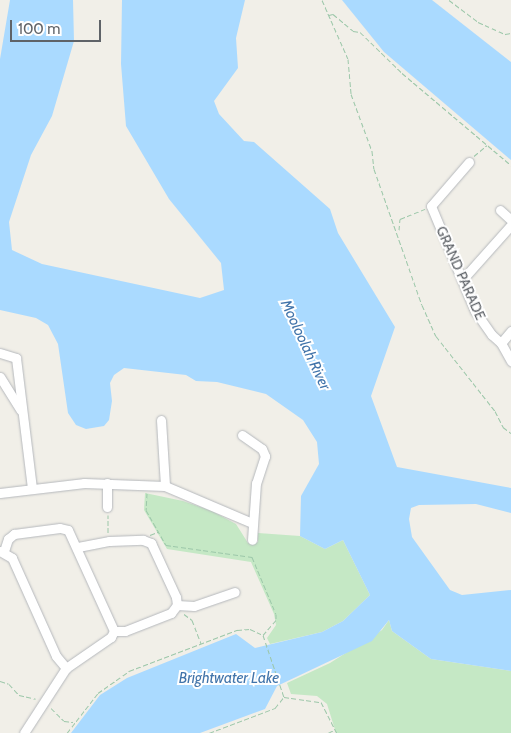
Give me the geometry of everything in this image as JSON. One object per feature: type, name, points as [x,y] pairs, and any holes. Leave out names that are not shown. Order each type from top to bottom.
[{"type":"street","points":[[431,206],[469,162]]},
{"type":"street","name":"GRAND PARADE","points":[[431,206],[475,311],[492,335],[501,343],[511,361]]},
{"type":"street","points":[[500,210],[511,220]]},
{"type":"street","points":[[462,280],[511,225]]},
{"type":"street","points":[[501,343],[511,331]]},
{"type":"street","points":[[0,353],[16,358],[32,488]]},
{"type":"street","points":[[0,376],[23,412]]},
{"type":"street","points":[[161,420],[165,486]]},
{"type":"street","points":[[242,435],[262,449],[265,456],[256,483],[252,540]]},
{"type":"street","points":[[106,482],[107,507]]},
{"type":"street","points":[[0,493],[32,488],[106,482],[165,486],[252,523]]},
{"type":"street","points":[[24,733],[66,668],[111,637],[114,631],[72,534],[60,528],[10,535],[2,551],[12,558],[56,656],[66,668]]},
{"type":"street","points":[[78,547],[89,542],[144,540],[151,543],[181,609]]},
{"type":"street","points":[[114,631],[125,631],[181,609],[235,592]]},
{"type":"path","points":[[322,0],[348,59],[352,94],[372,151],[385,205],[398,231],[409,273],[417,285],[422,305],[436,336],[495,412],[503,427],[511,433]]},
{"type":"path","points":[[449,0],[478,22],[505,34],[511,33]]},
{"type":"path","points":[[329,15],[333,14],[353,31],[360,32],[402,73],[511,165]]},
{"type":"path","points":[[469,162],[487,145]]},
{"type":"path","points":[[398,231],[400,219],[431,206]]},
{"type":"path","points":[[148,485],[146,510],[166,545],[252,557],[276,614],[276,620],[262,635]]},
{"type":"path","points":[[107,507],[108,536],[116,535]]},
{"type":"path","points":[[152,537],[148,535],[158,532]]},
{"type":"path","points":[[181,609],[192,620],[202,643]]},
{"type":"path","points":[[67,733],[98,693],[129,671],[244,629],[262,635],[284,696]]},
{"type":"path","points":[[284,696],[321,702],[336,733]]},
{"type":"path","points":[[209,733],[275,708],[284,696]]},
{"type":"path","points":[[328,733],[335,730]]},
{"type":"green space","points":[[145,493],[183,501],[212,511],[236,524],[248,543],[258,542],[258,533],[300,536],[325,549],[343,540],[370,595],[343,621],[322,632],[270,644],[267,638],[276,625],[274,614],[251,562],[167,549],[144,510]]},
{"type":"green space","points":[[389,620],[392,631],[431,659],[511,671],[511,733],[336,733],[327,704],[317,696],[291,694],[287,683],[330,663],[382,630]]},
{"type":"water","points":[[10,0],[73,0],[74,41],[52,116],[31,155],[9,222],[12,250],[42,264],[200,298],[224,290],[221,263],[169,199],[126,126],[121,64],[122,0],[245,0],[236,38],[238,68],[214,101],[219,114],[244,141],[254,142],[330,209],[338,233],[395,327],[371,396],[397,467],[511,488],[511,513],[476,504],[419,505],[411,508],[409,519],[412,537],[450,590],[462,595],[511,590],[511,671],[431,659],[392,631],[389,620],[372,641],[277,686],[265,709],[200,733],[71,733],[100,695],[127,678],[236,634],[255,648],[322,632],[343,621],[370,595],[343,540],[325,549],[300,536],[301,496],[319,464],[317,442],[303,420],[266,394],[217,382],[196,381],[186,375],[124,368],[114,375],[110,383],[112,401],[109,420],[104,426],[86,429],[76,425],[68,413],[58,344],[48,325],[36,318],[0,310],[0,59]]},
{"type":"water","points":[[342,0],[432,0],[511,62],[511,160],[384,52]]},
{"type":"water label","name":"Mooloolah River","points":[[305,345]]},
{"type":"water label","name":"Brightwater Lake","points":[[229,679]]}]
